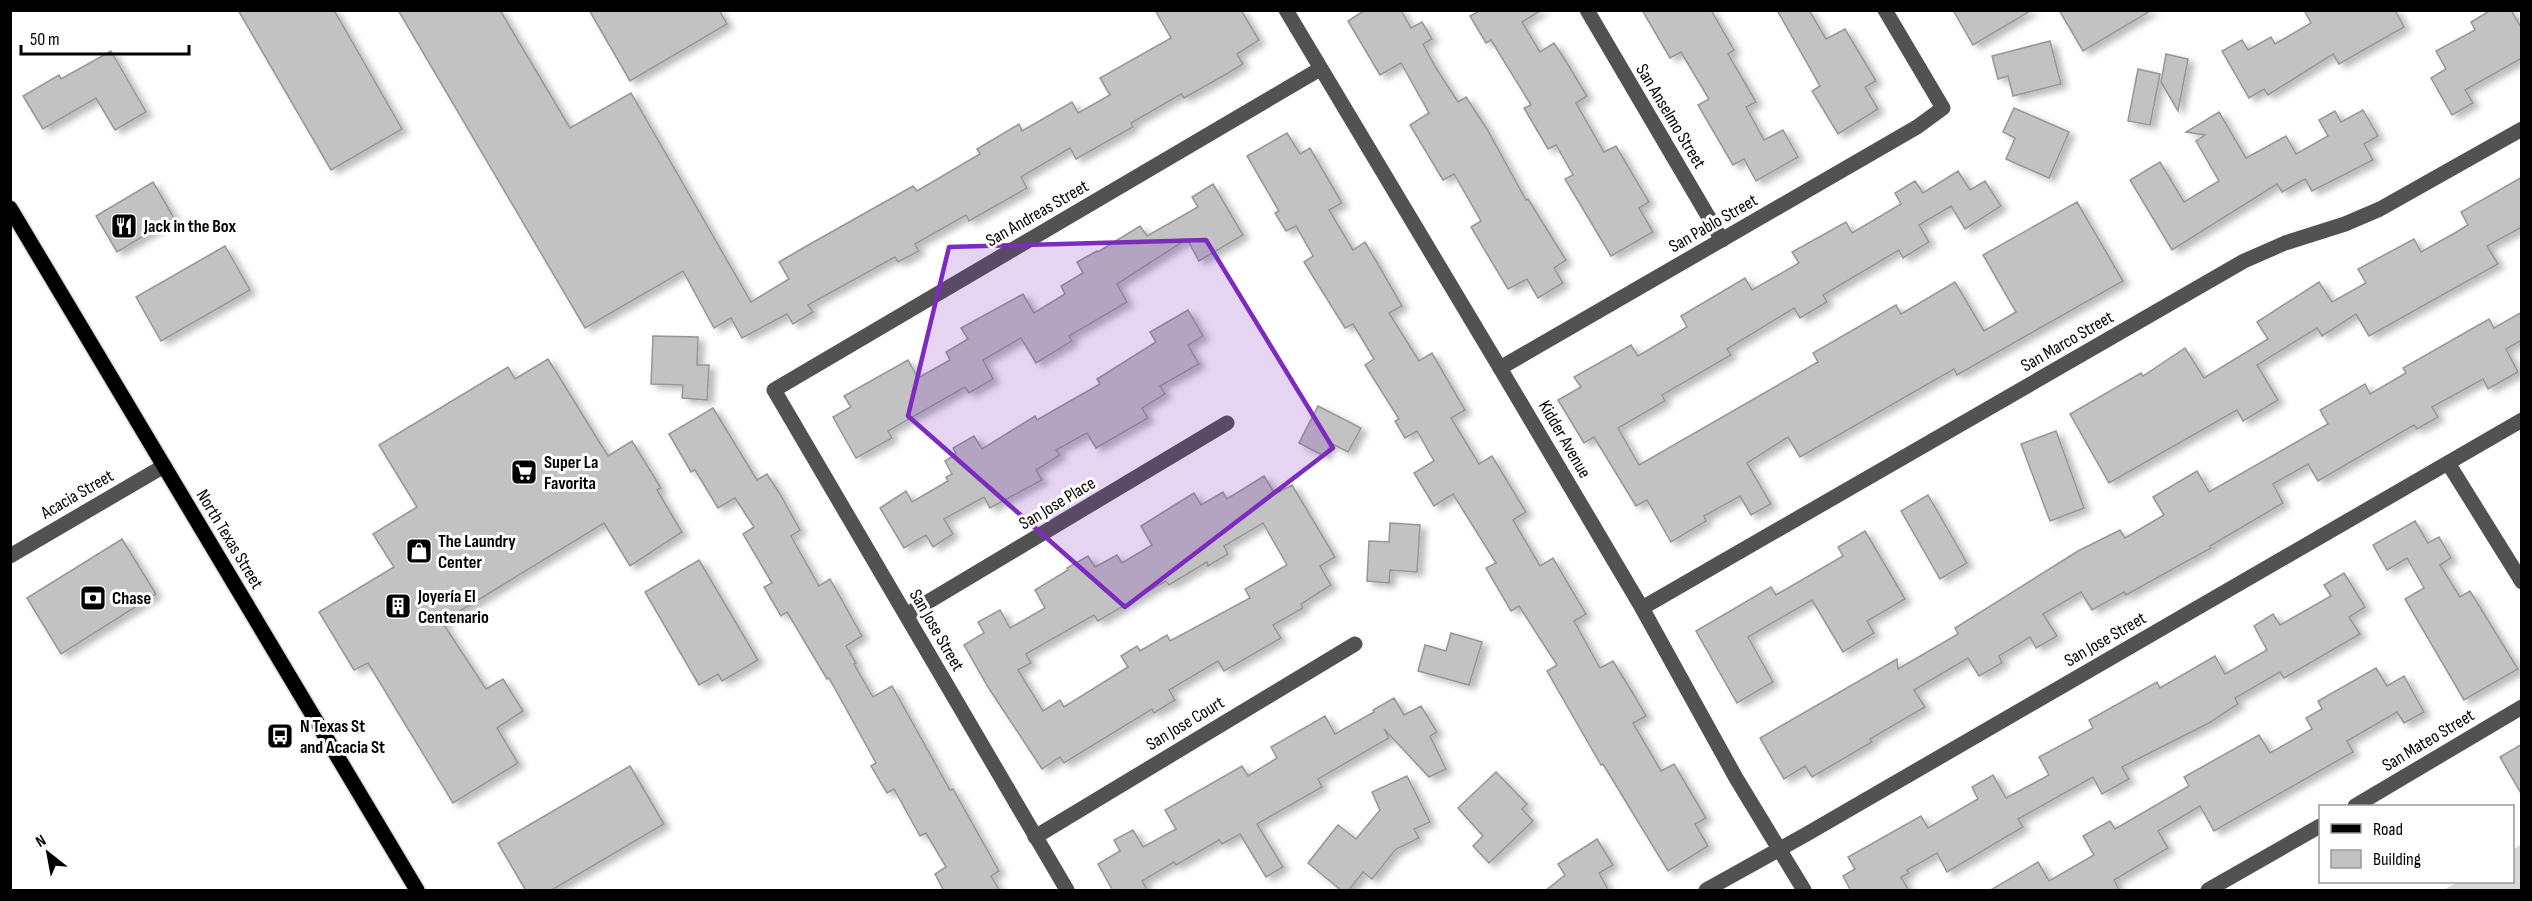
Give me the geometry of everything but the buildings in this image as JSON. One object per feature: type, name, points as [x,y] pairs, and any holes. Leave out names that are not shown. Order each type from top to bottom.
[{"type":"main road","name":"North Texas Street","points":[[10,208],[417,891]]},
{"type":"street","name":"Kidder Avenue","points":[[1286,10],[1642,608],[1736,778],[1804,891]]},
{"type":"street","name":"San Anselmo Street","points":[[1587,10],[1722,240]]},
{"type":"street","name":"San Pablo Street","points":[[1500,368],[1917,127],[1943,108],[1886,10]]},
{"type":"street","name":"San Andreas Street","points":[[774,390],[1320,69]]},
{"type":"street","name":"San Marco Street","points":[[1642,608],[2244,261],[2285,243],[2345,224],[2380,209],[2522,129]]},
{"type":"street","name":"San Jose Street","points":[[774,390],[1067,891]]},
{"type":"street","name":"San Jose Street","points":[[1706,891],[2522,420]]},
{"type":"street","name":"San Jose Place","points":[[906,615],[1227,423]]},
{"type":"street","points":[[2448,463],[2522,582]]},
{"type":"street","name":"Acacia Street","points":[[14,554],[164,466]]},
{"type":"street","name":"San Jose Court","points":[[1035,837],[1355,644]]},
{"type":"street","name":"San Mateo Street","points":[[2358,805],[2522,707]]},
{"type":"street","points":[[2208,891],[2319,827]]},
{"type":"highlighted area","points":[[1206,240],[1333,448],[1125,607],[908,416],[949,247]]},
{"type":"shaded area","points":[[2521,844],[2521,890],[2443,890],[2456,883],[2514,883],[2514,849]]},
{"type":"place","name":"Jack in the Box","points":[[124,226]]},
{"type":"place","name":"Super La Favorita","points":[[524,472]]},
{"type":"place","name":"The Laundry Center","points":[[419,551]]},
{"type":"place","name":"Chase","points":[[93,598]]},
{"type":"place","name":"Joyería El Centenario","points":[[398,606]]},
{"type":"place","name":"N Texas St and Acacia St","points":[[280,736]]}]
